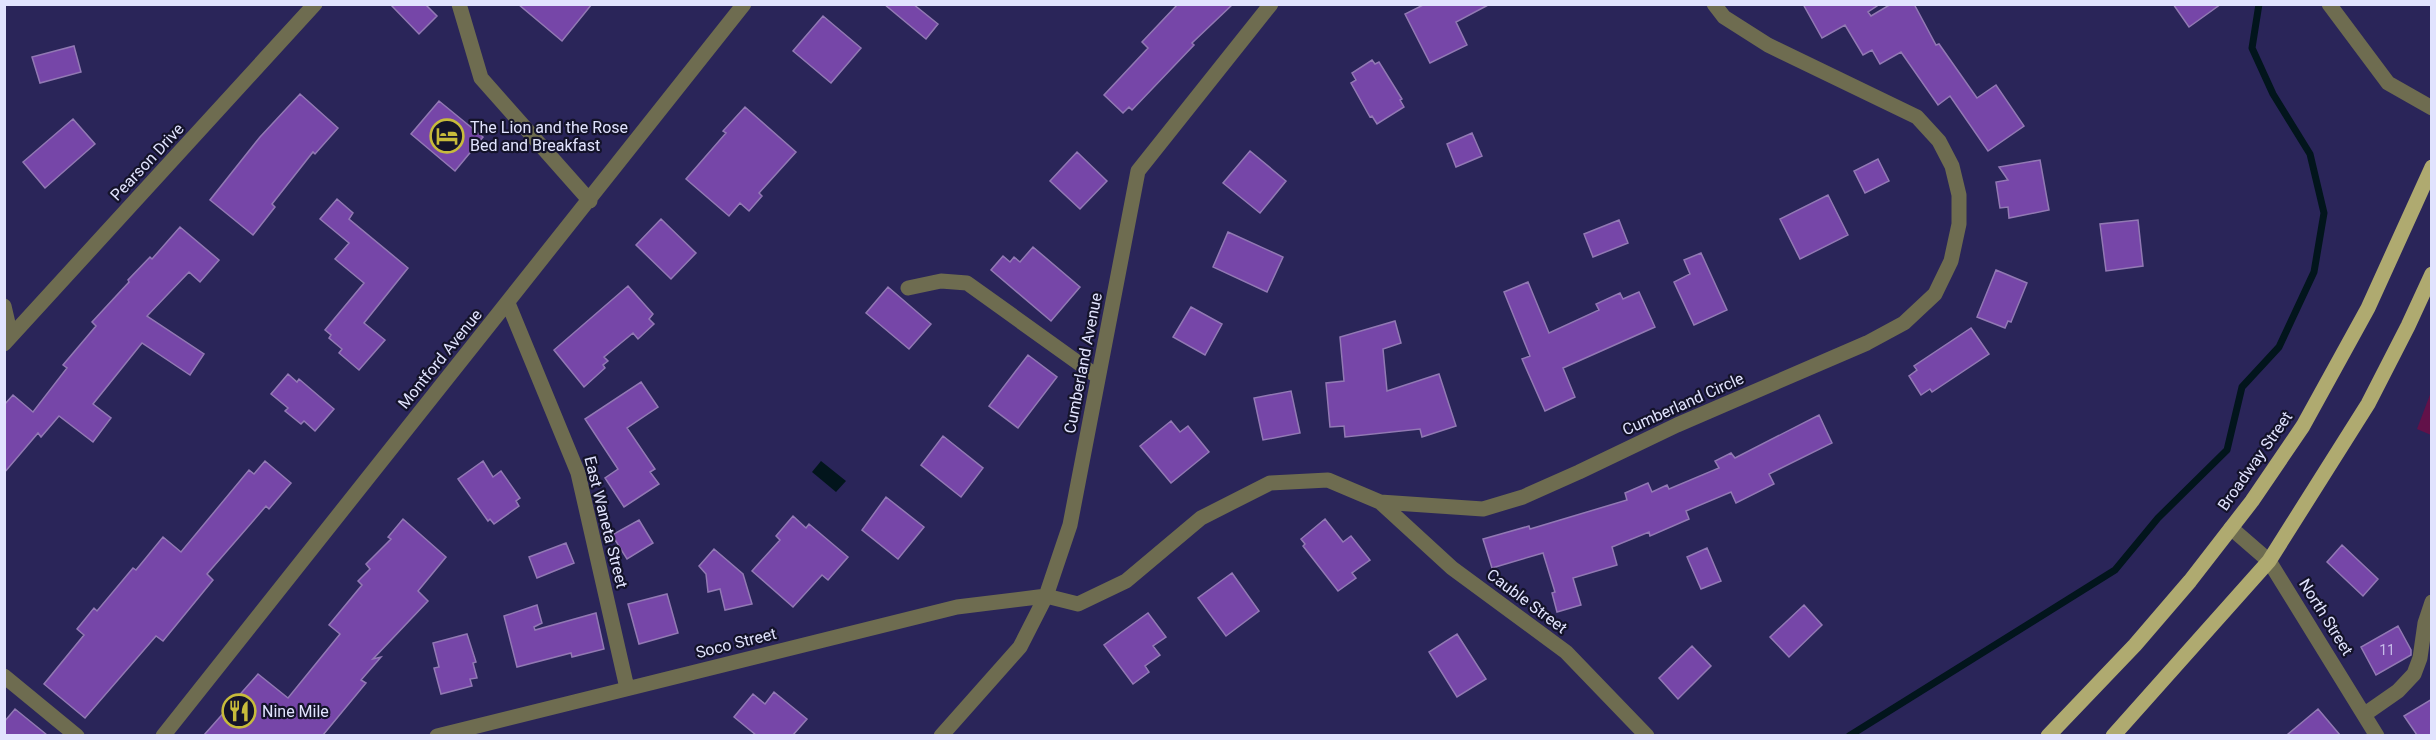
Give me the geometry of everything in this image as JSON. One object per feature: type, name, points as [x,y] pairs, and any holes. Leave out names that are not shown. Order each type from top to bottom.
[{"type":"main road","name":"Broadway Street","points":[[2048,735],[2135,645],[2190,582],[2303,426],[2368,308],[2432,167]]},
{"type":"main road","points":[[2113,735],[2269,561],[2367,405],[2432,274]]},
{"type":"street","name":"Pearson Drive","points":[[8,340],[315,4]]},
{"type":"street","points":[[459,4],[481,78],[590,201]]},
{"type":"street","name":"Montford Avenue","points":[[163,735],[590,201],[744,4]]},
{"type":"street","name":"Cumberland Avenue","points":[[941,735],[1020,647],[1046,596],[1070,525],[1138,171],[1271,4]]},
{"type":"street","name":"Cumberland Circle","points":[[1046,596],[1078,604],[1126,581],[1200,518],[1270,483],[1328,480],[1380,502],[1483,509],[1523,497],[1677,425],[1867,344],[1904,323],[1935,294],[1951,261],[1959,224],[1959,195],[1952,166],[1939,141],[1917,117],[1768,45],[1724,17],[1714,4]]},
{"type":"street","points":[[2329,4],[2388,83],[2432,108]]},
{"type":"street","points":[[908,288],[941,281],[967,283],[1098,377]]},
{"type":"street","name":"East Waneta Street","points":[[508,303],[578,473],[627,688]]},
{"type":"street","points":[[4,306],[8,340]]},
{"type":"street","name":"Cauble Street","points":[[1380,502],[1452,568],[1566,652],[1647,735]]},
{"type":"street","name":"North Street","points":[[2231,528],[2269,561],[2377,735]]},
{"type":"street","name":"Soco Street","points":[[437,735],[957,607],[1046,596]]},
{"type":"street","points":[[2365,714],[2398,691],[2414,674],[2420,658],[2425,623],[2432,602]]},
{"type":"street","points":[[4,676],[77,735]]},
{"type":"shaded area","points":[[2431,392],[2431,435],[2417,429]]},
{"type":"water","points":[[821,461],[846,481],[836,492],[812,472]]},
{"type":"building","points":[[390,4],[425,4],[437,16],[419,34]]},
{"type":"building","points":[[518,4],[592,4],[562,41]]},
{"type":"building","points":[[884,4],[913,4],[938,24],[926,39]]},
{"type":"building","points":[[1178,4],[1233,4],[1192,43],[1194,45],[1132,110],[1129,107],[1123,113],[1104,95],[1148,48],[1142,42]]},
{"type":"building","points":[[1425,4],[1490,4],[1456,22],[1467,45],[1430,63],[1405,14]]},
{"type":"building","points":[[1803,4],[1880,4],[1868,12],[1871,16],[1891,4],[1914,4],[1936,45],[1939,44],[1977,98],[1996,85],[2024,126],[1988,151],[1950,96],[1938,105],[1901,52],[1880,64],[1872,50],[1863,55],[1845,25],[1822,38]]},
{"type":"building","points":[[2173,4],[2221,4],[2189,27]]},
{"type":"building","points":[[823,16],[861,48],[831,83],[793,51]]},
{"type":"building","points":[[74,46],[81,72],[40,83],[32,57]]},
{"type":"building","points":[[1372,60],[1375,64],[1379,62],[1402,99],[1400,100],[1404,107],[1377,124],[1372,116],[1370,117],[1351,83],[1356,80],[1352,73]]},
{"type":"building","points":[[300,94],[338,128],[315,154],[313,152],[272,204],[275,207],[253,235],[210,200],[260,137]]},
{"type":"building","name":"The Lion and the Rose Bed and Breakfast","points":[[439,101],[483,137],[455,171],[411,134]]},
{"type":"building","points":[[745,107],[796,152],[759,193],[762,196],[749,211],[740,203],[729,216],[686,179],[726,133],[723,131]]},
{"type":"building","points":[[73,119],[95,144],[45,188],[23,162]]},
{"type":"building","points":[[1472,133],[1482,156],[1456,167],[1447,144]]},
{"type":"building","points":[[1250,151],[1286,181],[1260,213],[1223,183]]},
{"type":"building","points":[[1077,152],[1107,181],[1080,209],[1050,181]]},
{"type":"building","points":[[1878,159],[1889,181],[1865,193],[1854,171]]},
{"type":"building","points":[[2040,160],[2049,210],[2009,218],[2008,207],[2000,208],[1996,182],[2008,180],[1999,167]]},
{"type":"building","points":[[1828,195],[1848,235],[1800,259],[1780,219]]},
{"type":"building","points":[[337,199],[353,213],[349,219],[408,268],[364,323],[385,340],[359,370],[339,353],[342,349],[329,338],[331,335],[325,330],[364,283],[335,259],[349,243],[320,219]]},
{"type":"building","points":[[661,219],[696,253],[671,279],[636,245]]},
{"type":"building","points":[[1619,220],[1628,243],[1593,257],[1584,234]]},
{"type":"building","points":[[2138,220],[2143,266],[2106,271],[2100,224]]},
{"type":"building","points":[[180,227],[219,260],[200,282],[189,272],[147,316],[204,354],[190,375],[142,343],[93,404],[111,418],[93,442],[59,416],[41,437],[38,433],[4,473],[4,405],[13,395],[33,412],[67,368],[63,365],[96,326],[92,322],[129,282],[128,280],[150,257],[152,259]]},
{"type":"building","points":[[1228,232],[1283,257],[1267,292],[1213,267]]},
{"type":"building","points":[[1033,247],[1080,287],[1051,321],[991,270],[1003,256],[1010,262],[1014,257],[1020,262]]},
{"type":"building","points":[[1701,253],[1727,310],[1694,325],[1674,282],[1690,274],[1684,260]]},
{"type":"building","points":[[1996,270],[2027,283],[2011,322],[2008,321],[2005,328],[1977,317]]},
{"type":"building","points":[[1528,282],[1549,333],[1599,310],[1596,304],[1620,293],[1623,299],[1639,292],[1655,327],[1563,368],[1575,397],[1545,411],[1522,359],[1530,356],[1504,292]]},
{"type":"building","points":[[628,286],[653,314],[649,319],[654,324],[638,339],[633,333],[604,357],[608,361],[603,365],[605,368],[584,387],[554,350]]},
{"type":"building","points":[[888,287],[931,324],[909,349],[866,313]]},
{"type":"building","points":[[1191,307],[1222,324],[1205,355],[1173,337]]},
{"type":"building","points":[[1395,321],[1401,343],[1383,349],[1387,391],[1439,374],[1456,426],[1422,437],[1420,429],[1345,437],[1344,426],[1330,427],[1326,383],[1344,381],[1340,337]]},
{"type":"building","points":[[1971,328],[1989,354],[1932,392],[1930,389],[1921,395],[1909,376],[1917,370],[1914,366]]},
{"type":"building","points":[[1028,355],[1057,377],[1018,428],[989,406]]},
{"type":"building","points":[[288,374],[297,382],[299,379],[334,409],[315,431],[304,421],[301,424],[285,411],[288,408],[271,394]]},
{"type":"building","points":[[641,382],[658,407],[627,428],[655,469],[650,472],[659,484],[624,507],[605,478],[618,469],[585,419]]},
{"type":"building","points":[[1291,391],[1300,433],[1263,440],[1254,398]]},
{"type":"building","points":[[1819,415],[1832,443],[1769,474],[1774,484],[1736,503],[1731,492],[1686,511],[1689,519],[1650,536],[1649,532],[1612,547],[1617,565],[1573,578],[1581,605],[1557,612],[1552,593],[1555,592],[1543,553],[1492,568],[1483,539],[1529,526],[1530,529],[1627,500],[1625,493],[1648,483],[1652,492],[1667,485],[1669,489],[1719,468],[1715,461],[1731,453],[1735,458]]},
{"type":"building","points":[[1171,421],[1180,432],[1188,426],[1209,452],[1171,483],[1140,446]]},
{"type":"building","points":[[943,436],[983,468],[961,497],[921,465]]},
{"type":"building","points":[[265,461],[291,483],[269,509],[266,506],[207,574],[213,580],[163,641],[156,636],[85,718],[44,684],[84,635],[77,629],[94,608],[97,611],[133,568],[136,570],[163,537],[181,552],[249,470],[254,474]]},
{"type":"building","points":[[483,461],[493,477],[501,471],[520,498],[516,501],[519,506],[494,524],[490,519],[488,521],[458,479]]},
{"type":"building","points":[[886,497],[924,527],[898,559],[862,530]]},
{"type":"building","points":[[793,516],[806,528],[809,524],[848,557],[828,580],[822,575],[793,607],[752,571],[780,540],[776,536]]},
{"type":"building","points":[[403,519],[446,557],[418,591],[428,601],[373,659],[381,657],[361,680],[366,683],[323,735],[204,735],[258,674],[288,698],[340,634],[329,625],[362,585],[358,581],[370,569],[366,564],[391,539],[388,537]]},
{"type":"building","points":[[1325,519],[1343,542],[1351,536],[1370,560],[1352,573],[1356,578],[1338,591],[1303,546],[1305,544],[1301,539]]},
{"type":"building","points":[[639,520],[653,543],[627,559],[612,535]]},
{"type":"building","points":[[566,543],[574,563],[537,578],[529,557]]},
{"type":"building","points":[[2342,545],[2378,579],[2363,596],[2327,562]]},
{"type":"building","points":[[1707,548],[1721,581],[1701,589],[1687,557]]},
{"type":"building","points":[[714,549],[743,574],[752,604],[725,610],[720,589],[708,592],[706,574],[699,566]]},
{"type":"building","points":[[1232,573],[1259,611],[1226,636],[1198,598]]},
{"type":"building","points":[[667,594],[678,633],[639,644],[628,604]]},
{"type":"building","points":[[537,605],[542,623],[534,627],[535,630],[596,613],[604,649],[572,657],[571,653],[517,667],[504,616]]},
{"type":"building","points":[[1804,605],[1822,625],[1789,657],[1770,637]]},
{"type":"building","points":[[1148,613],[1166,637],[1153,646],[1160,655],[1145,666],[1149,672],[1133,684],[1104,645]]},
{"type":"building","points":[[2398,626],[2411,650],[2411,655],[2376,675],[2361,647]]},
{"type":"building","points":[[467,634],[476,662],[473,663],[477,678],[470,679],[472,686],[441,694],[434,668],[439,667],[433,643]]},
{"type":"building","points":[[1457,634],[1486,679],[1457,697],[1429,652]]},
{"type":"building","points":[[1692,646],[1711,666],[1678,699],[1659,678]]},
{"type":"building","points":[[774,692],[807,719],[793,735],[756,735],[734,717],[753,694],[765,704]]},
{"type":"building","points":[[2432,699],[2432,735],[2417,735],[2404,716]]},
{"type":"building","points":[[15,709],[47,735],[4,735],[4,722]]},
{"type":"building","points":[[2318,709],[2340,735],[2287,735]]},
{"type":"waterway","points":[[1849,736],[2115,570],[2158,518],[2227,450],[2242,387],[2279,347],[2314,272],[2324,213],[2310,154],[2273,94],[2252,48],[2259,4]]},
{"type":"place","name":"The Lion and the Rose Bed and Breakfast","points":[[447,136]]},
{"type":"place","name":"Nine Mile","points":[[239,711]]}]
